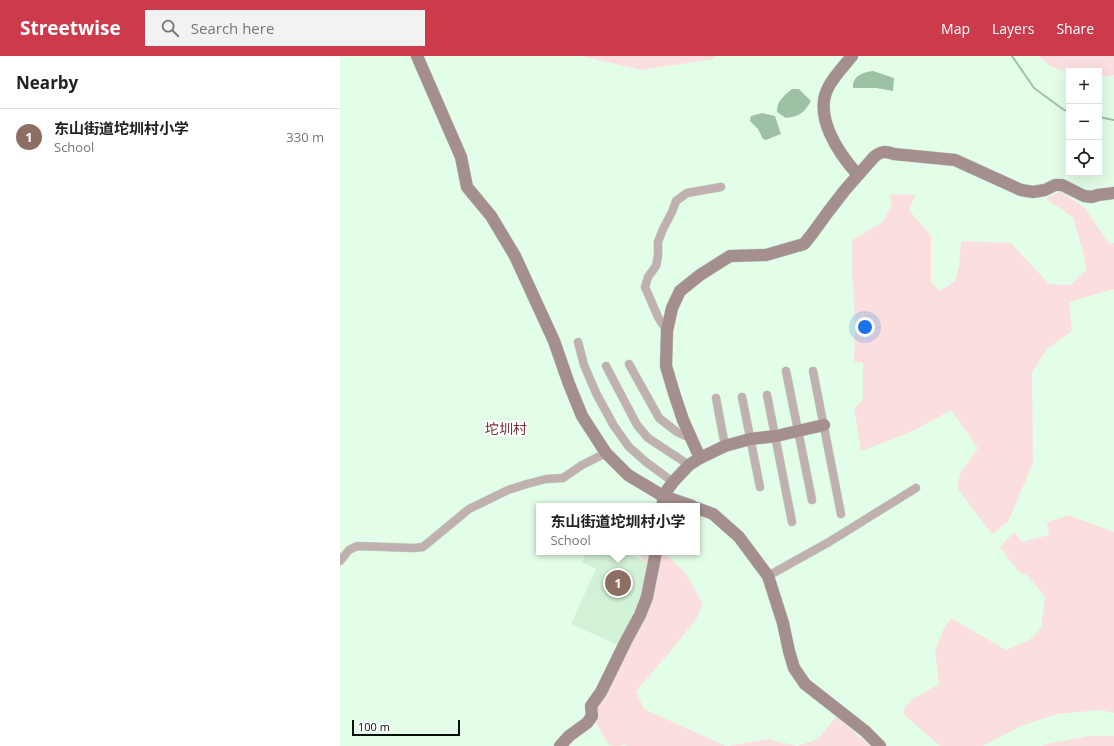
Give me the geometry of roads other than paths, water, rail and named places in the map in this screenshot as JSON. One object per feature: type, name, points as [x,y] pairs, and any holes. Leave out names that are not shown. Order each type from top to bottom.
[{"type":"street","points":[[417,56],[461,157],[467,187],[491,216],[515,256],[554,342],[582,416],[606,453],[628,475],[663,501],[675,503]]},
{"type":"street","points":[[852,56],[828,87],[823,103],[825,119],[831,136],[848,164],[858,175]]},
{"type":"street","points":[[700,458],[676,400],[666,366],[667,331],[672,308],[680,291],[700,275],[730,256],[766,254],[804,244],[858,175],[880,152],[954,160],[1021,190],[1033,192],[1045,190],[1055,185],[1062,185],[1084,196],[1092,197],[1114,193]]},
{"type":"street","points":[[667,331],[658,317],[645,287],[648,277],[656,266],[658,242],[676,201],[686,194],[722,187]]},
{"type":"street","points":[[578,342],[584,365],[596,393],[614,426],[629,447],[673,482]]},
{"type":"street","points":[[629,364],[659,418],[677,432],[692,439]]},
{"type":"street","points":[[606,366],[637,425],[648,438],[689,465]]},
{"type":"street","points":[[786,371],[812,500]]},
{"type":"street","points":[[813,371],[841,514]]},
{"type":"street","points":[[767,395],[792,522]]},
{"type":"street","points":[[742,397],[760,487]]},
{"type":"street","points":[[716,398],[725,446]]},
{"type":"street","points":[[663,501],[673,482],[689,465],[725,446],[750,439],[776,436],[824,425]]},
{"type":"street","points":[[340,561],[350,550],[357,546],[423,547],[469,509],[508,490],[546,479],[563,478],[582,465],[606,453]]},
{"type":"street","points":[[768,576],[829,542],[916,488]]},
{"type":"street","points":[[700,509],[713,514],[739,537],[768,576],[783,623],[794,668],[805,684],[866,731],[880,746]]},
{"type":"street","points":[[560,746],[569,736],[587,723],[592,716],[591,706],[601,692],[640,615],[647,597],[655,555]]},
{"type":"waterway","points":[[1012,56],[1034,88],[1066,110]]},
{"type":"waterway","points":[[1102,118],[1114,120]]},
{"type":"place","name":"东山街道坨圳村小学","points":[[618,583]]},
{"type":"district","name":"坨圳村","points":[[506,429]]}]
